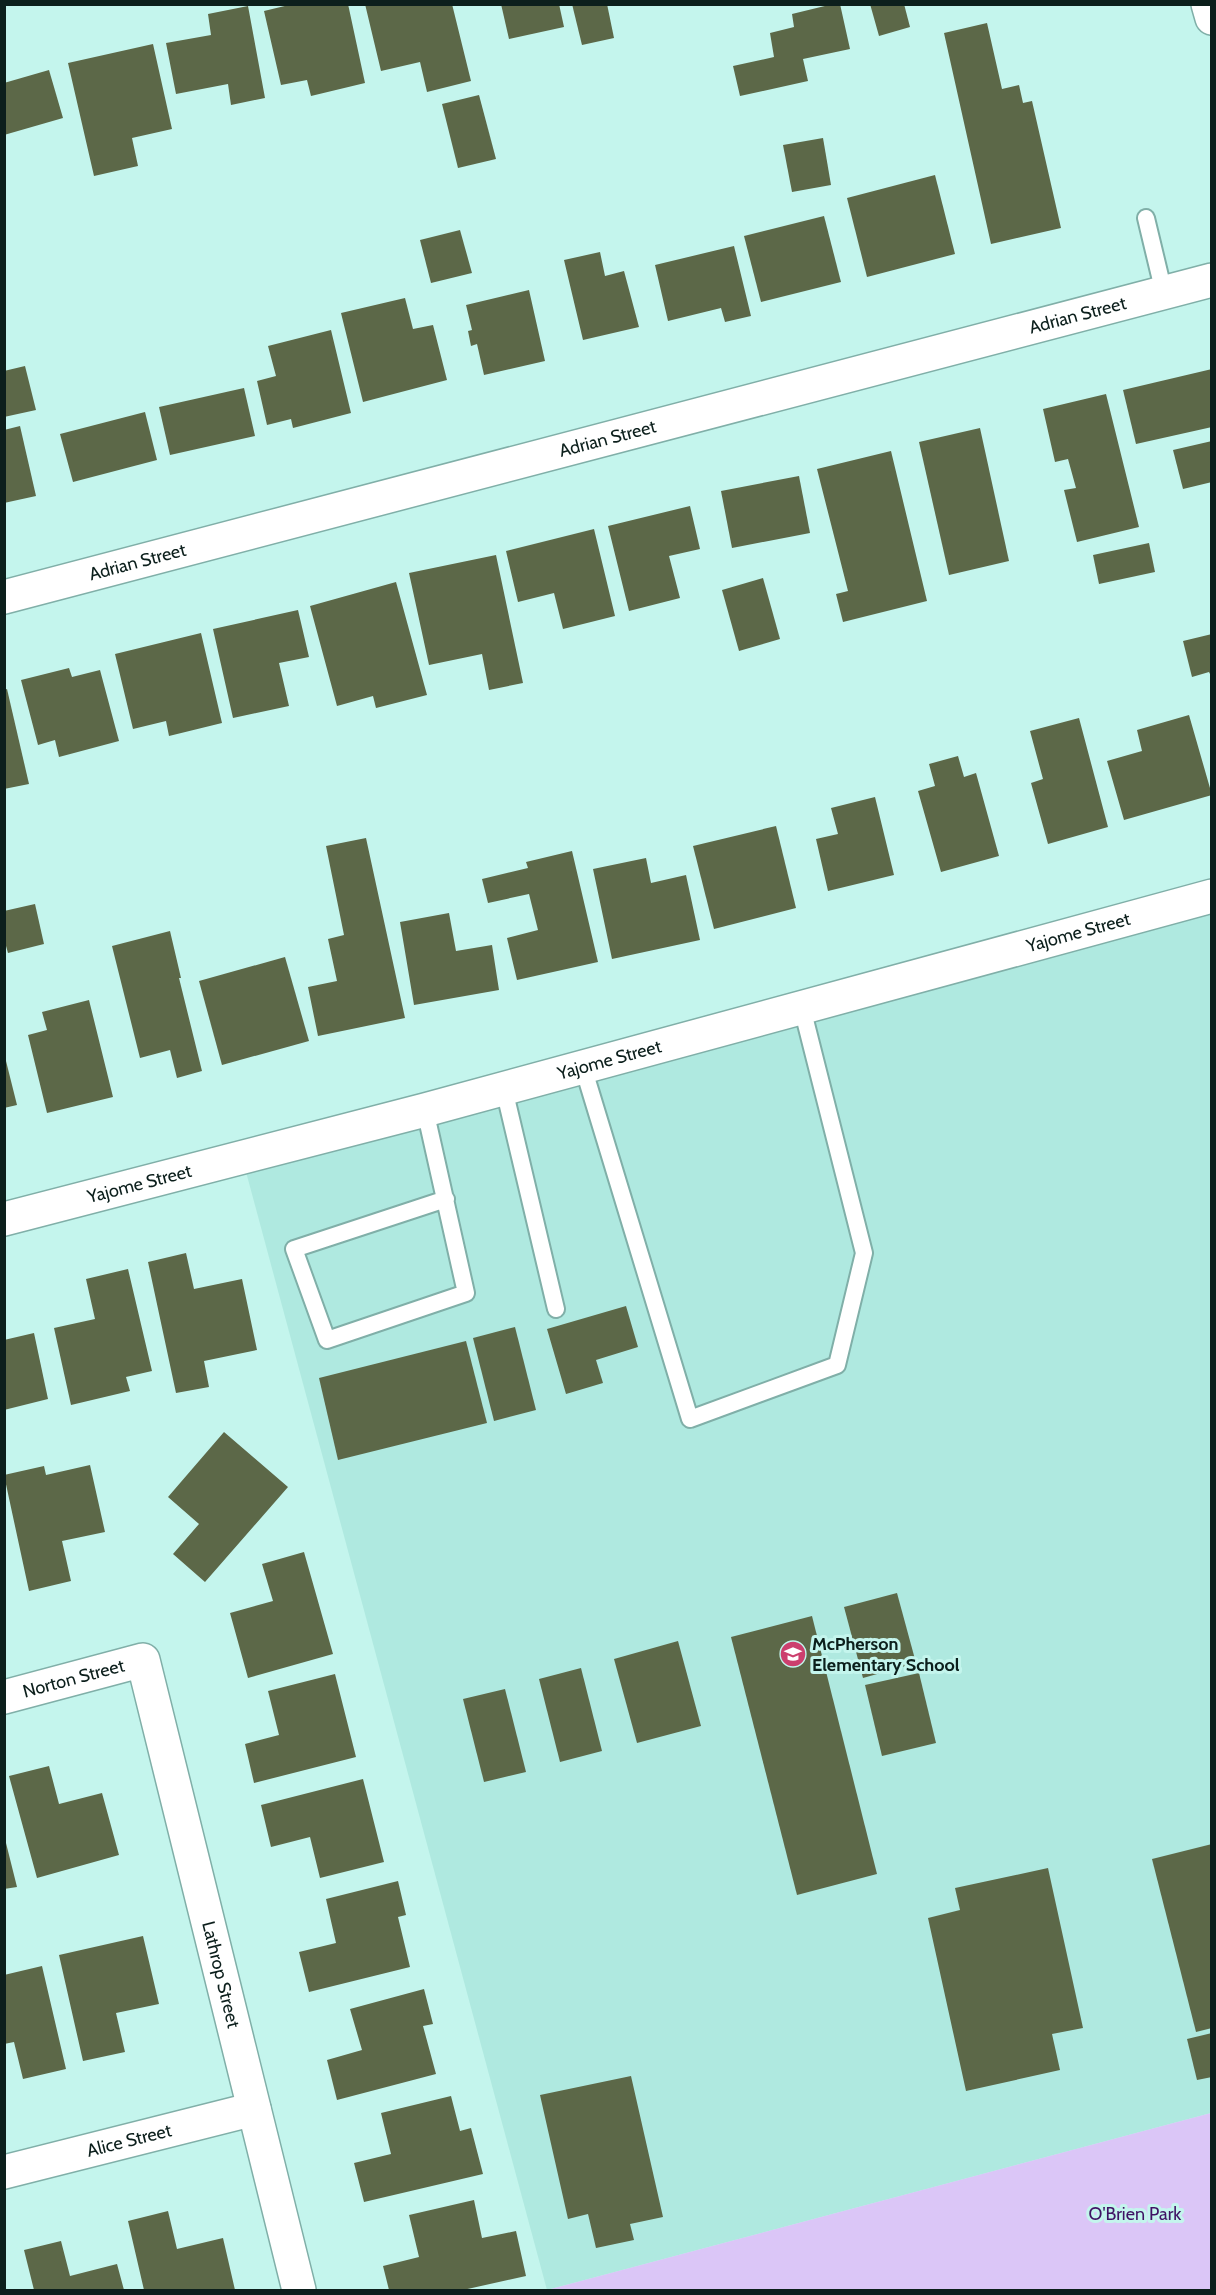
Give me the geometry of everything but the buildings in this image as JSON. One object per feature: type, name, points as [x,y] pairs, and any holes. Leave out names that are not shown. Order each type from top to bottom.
[{"type":"street","points":[[1208,4],[1212,18]]},
{"type":"street","name":"Adrian Street","points":[[4,597],[1212,280]]},
{"type":"street","name":"Yajome Street","points":[[4,1219],[504,1089],[1212,896]]},
{"type":"street","name":"Norton Street","points":[[4,1697],[143,1660]]},
{"type":"street","name":"Lathrop Street","points":[[143,1660],[299,2290]]},
{"type":"street","name":"Alice Street","points":[[4,2172],[254,2109]]},
{"type":"lane","points":[[1146,218],[1164,293]]},
{"type":"lane","points":[[583,1067],[690,1419],[837,1365],[864,1253],[802,1008]]},
{"type":"lane","points":[[504,1089],[556,1309]]},
{"type":"lane","points":[[425,1110],[446,1200],[466,1293],[327,1340],[294,1249],[446,1200]]},
{"type":"shaded area","name":"McPherson Elementary School","points":[[1211,896],[1211,2113],[547,2290],[242,1157]]},
{"type":"green space","name":"O'Brien Park","points":[[1211,2113],[1211,2290],[547,2290]]},
{"type":"place","name":"McPherson Elementary School","points":[[793,1654]]}]
